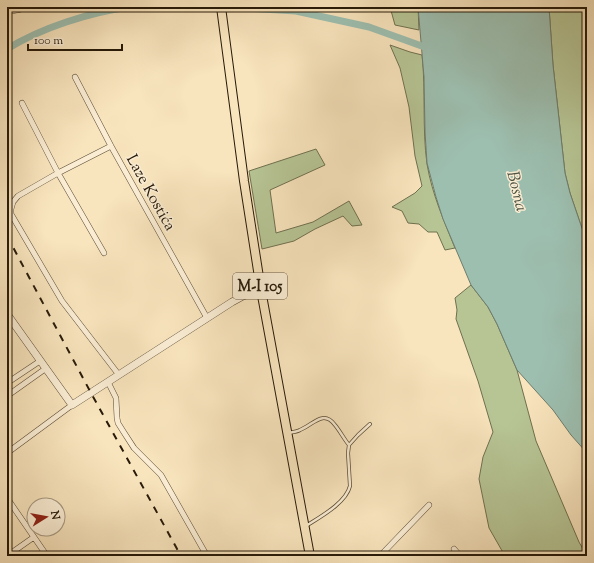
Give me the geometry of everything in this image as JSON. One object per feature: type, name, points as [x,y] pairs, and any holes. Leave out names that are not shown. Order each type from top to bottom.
[{"type":"main road","name":"M-I 105","points":[[222,10],[244,181],[261,290],[310,556]]},
{"type":"street","points":[[7,12],[31,7]]},
{"type":"street","name":"Laze Kostića","points":[[75,77],[111,146],[207,318]]},
{"type":"street","points":[[22,103],[58,173],[104,253]]},
{"type":"street","points":[[111,146],[58,173],[18,196],[12,202],[10,214],[62,301],[119,375]]},
{"type":"street","points":[[7,453],[72,405],[207,318],[243,296],[261,290]]},
{"type":"street","points":[[7,314],[72,405]]},
{"type":"street","points":[[7,383],[40,361]]},
{"type":"street","points":[[7,396],[45,369]]},
{"type":"street","points":[[108,382],[116,398],[117,418],[122,431],[134,448],[161,475],[207,556]]},
{"type":"street","points":[[7,498],[26,525]]},
{"type":"street","points":[[380,556],[429,505]]},
{"type":"street","points":[[7,556],[34,537],[47,556]]},
{"type":"street","points":[[454,549],[460,556]]},
{"type":"lane","points":[[288,434],[301,430],[324,417],[329,418],[335,424],[350,446]]},
{"type":"lane","points":[[305,526],[334,507],[349,490],[348,453],[350,446],[358,435],[370,424]]},
{"type":"green space","points":[[390,7],[418,7],[419,30],[395,25]]},
{"type":"green space","points":[[549,7],[587,7],[587,243],[570,193],[565,173],[553,65]]},
{"type":"green space","points":[[390,45],[422,55],[427,164],[435,197],[455,248],[445,250],[437,232],[428,232],[419,224],[408,223],[402,211],[392,207],[415,193],[422,186],[415,156],[409,107],[400,68]]},
{"type":"green space","points":[[316,149],[325,165],[270,190],[276,233],[313,222],[349,201],[362,225],[352,226],[343,216],[294,241],[262,249],[249,171]]},
{"type":"green space","points":[[471,285],[488,307],[517,370],[536,441],[579,542],[587,556],[505,556],[489,528],[479,479],[483,457],[493,432],[478,381],[456,319],[457,310],[455,298]]},
{"type":"water","name":"Bosna","points":[[418,7],[549,7],[553,65],[565,173],[570,193],[587,243],[587,453],[571,435],[553,410],[517,370],[488,307],[471,285],[443,219],[427,163],[424,77]]},
{"type":"waterway","points":[[7,49],[35,34],[66,22],[115,9],[130,7]]},
{"type":"waterway","points":[[226,7],[296,11],[369,27],[430,49]]},
{"type":"railway","points":[[7,236],[91,393],[181,556]]}]
